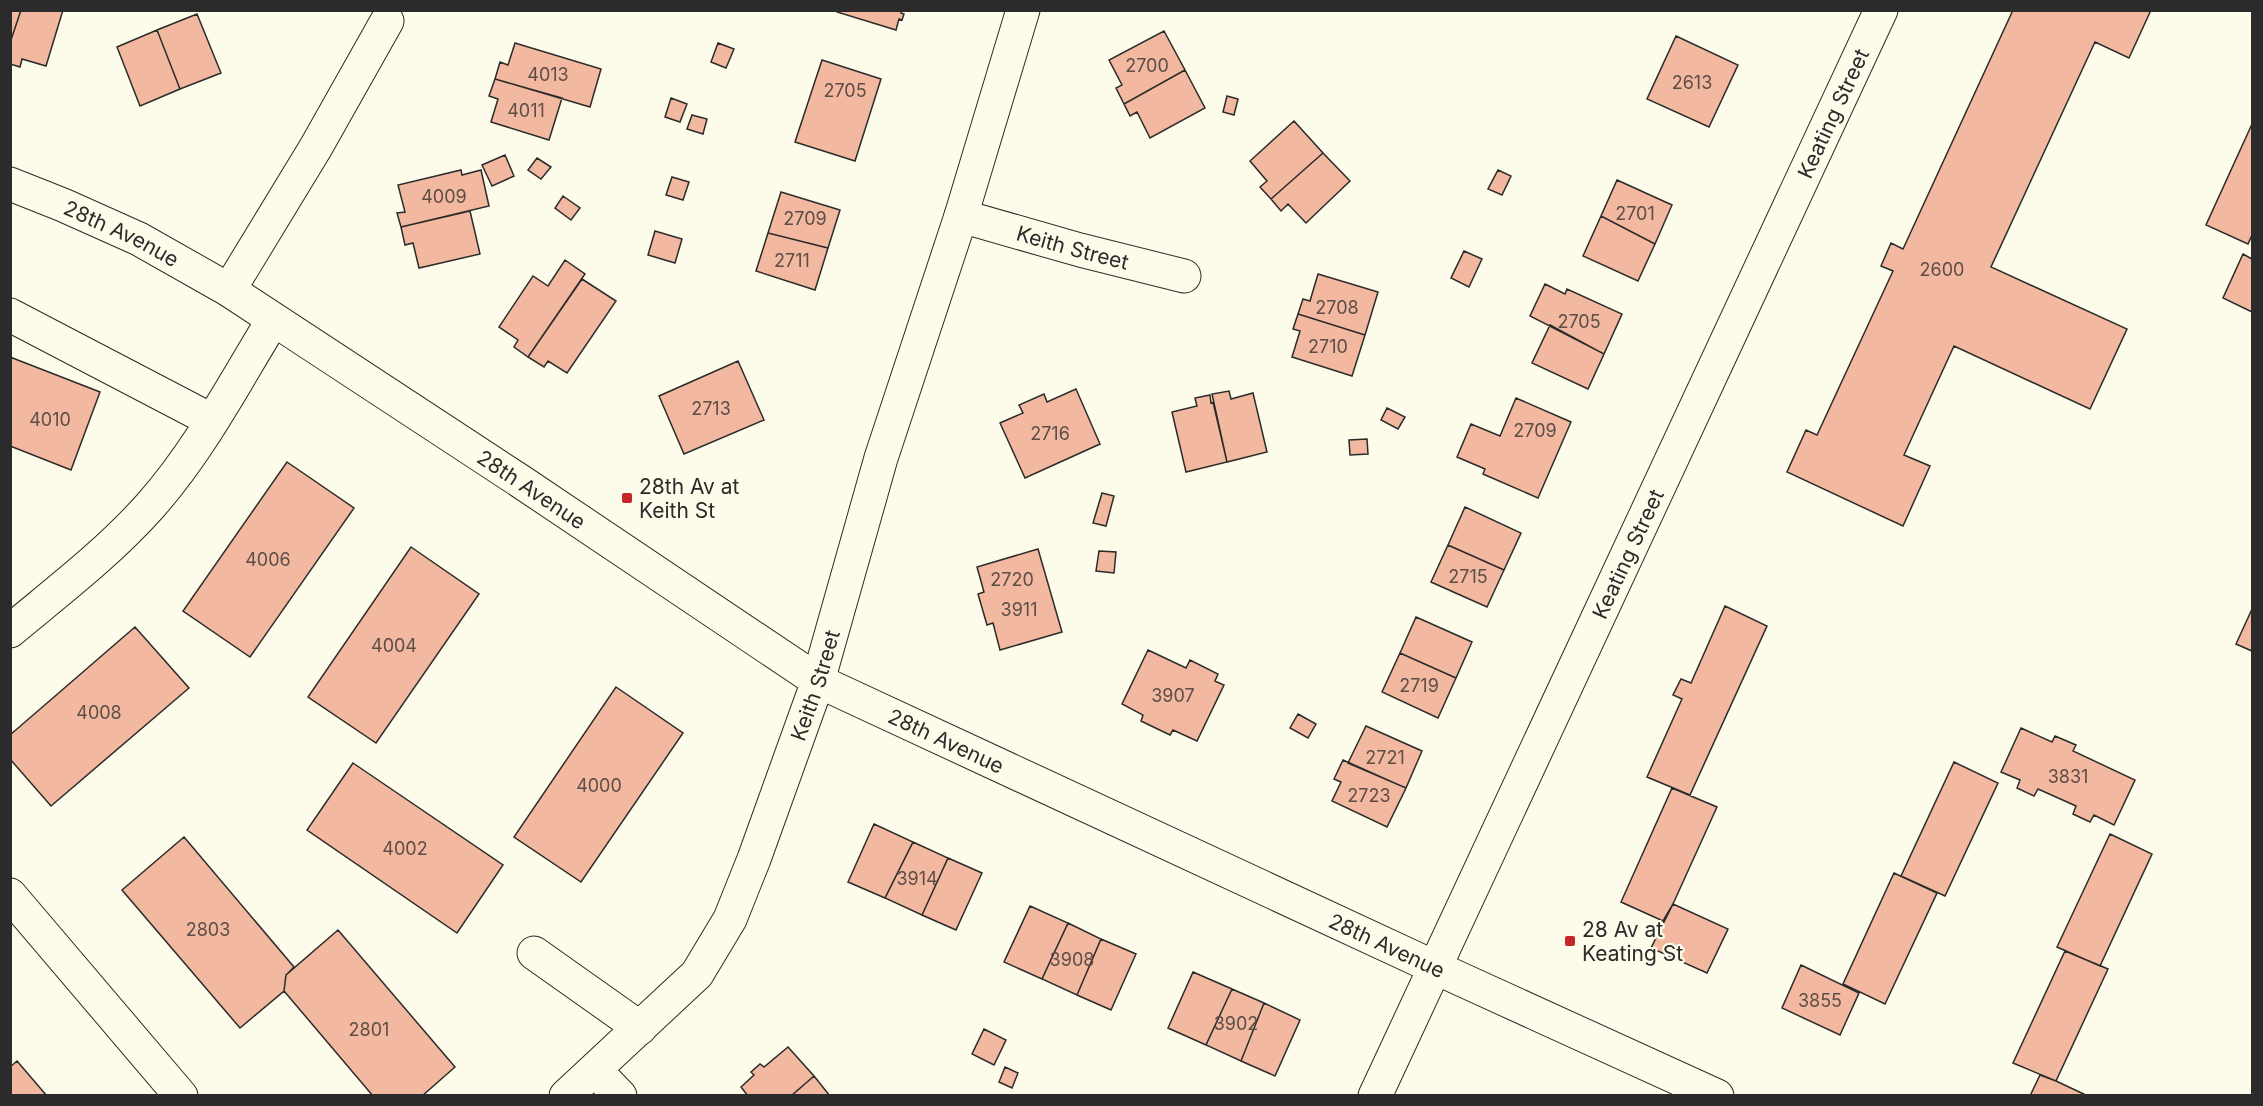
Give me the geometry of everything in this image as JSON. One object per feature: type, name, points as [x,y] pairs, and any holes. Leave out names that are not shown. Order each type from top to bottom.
[{"type":"street","name":"Keith Street","points":[[566,1095],[697,974],[730,919],[818,681],[881,458],[961,216],[1023,10]]},
{"type":"street","name":"Keating Street","points":[[1376,1095],[1881,10]]},
{"type":"street","points":[[229,290],[316,147],[387,21]]},
{"type":"street","name":"28th Avenue","points":[[10,184],[139,239],[229,290],[520,481],[818,681],[1434,967],[1717,1095]]},
{"type":"street","name":"Keith Street","points":[[961,216],[1080,250],[1184,276]]},
{"type":"street","points":[[10,315],[212,420]]},
{"type":"street","points":[[10,631],[110,548],[151,505],[184,463],[273,320]]},
{"type":"street","points":[[10,895],[181,1095]]},
{"type":"street","points":[[534,953],[640,1028]]},
{"type":"street","points":[[595,1070],[620,1095]]},
{"type":"building","points":[[10,10],[21,10],[10,43]]},
{"type":"building","points":[[21,10],[63,10],[46,66],[22,59],[20,67],[10,64],[10,43]]},
{"type":"building","points":[[837,10],[901,10],[904,14],[902,20],[899,19],[896,30],[837,12]]},
{"type":"building","points":[[2013,10],[2151,10],[2129,58],[2095,42],[1991,267],[2127,329],[2090,409],[1954,346],[1904,455],[1930,466],[1903,526],[1787,472],[1806,430],[1817,435],[1893,271],[1881,266],[1891,243],[1903,249]]},
{"type":"building","points":[[197,14],[221,73],[180,89],[157,30]]},
{"type":"building","points":[[157,30],[180,89],[140,106],[117,47]]},
{"type":"building","points":[[1164,31],[1185,70],[1124,104],[1116,88],[1122,85],[1109,60]]},
{"type":"building","points":[[1676,36],[1738,65],[1709,127],[1647,99]]},
{"type":"building","points":[[515,43],[601,69],[590,107],[495,79],[500,62],[508,65]]},
{"type":"building","points":[[718,43],[734,49],[726,68],[711,62]]},
{"type":"building","points":[[822,60],[881,79],[855,161],[795,142]]},
{"type":"building","points":[[1185,70],[1205,108],[1150,138],[1137,112],[1130,116],[1124,104]]},
{"type":"building","points":[[495,79],[562,98],[549,140],[491,122],[498,99],[489,96]]},
{"type":"building","points":[[1227,96],[1238,99],[1234,115],[1223,112]]},
{"type":"building","points":[[671,98],[687,104],[680,122],[665,117]]},
{"type":"building","points":[[692,115],[707,119],[703,134],[687,129]]},
{"type":"building","points":[[1294,121],[1323,153],[1271,199],[1260,187],[1267,181],[1250,161]]},
{"type":"building","points":[[2252,124],[2252,235],[2248,244],[2206,225]]},
{"type":"building","points":[[1323,153],[1350,181],[1306,223],[1288,204],[1281,211],[1271,199]]},
{"type":"building","points":[[505,155],[514,176],[492,186],[482,165]]},
{"type":"building","points":[[537,158],[551,167],[541,179],[528,170]]},
{"type":"building","points":[[461,170],[462,175],[481,170],[489,206],[401,227],[397,213],[405,212],[398,185]]},
{"type":"building","points":[[1498,170],[1511,176],[1502,195],[1488,189]]},
{"type":"building","points":[[672,177],[689,182],[683,200],[666,195]]},
{"type":"building","points":[[1617,180],[1672,205],[1655,244],[1601,216]]},
{"type":"building","points":[[781,192],[840,210],[828,248],[768,233]]},
{"type":"building","points":[[563,196],[580,208],[571,220],[555,208]]},
{"type":"building","points":[[470,211],[480,254],[419,268],[413,243],[405,245],[401,227]]},
{"type":"building","points":[[1601,216],[1655,244],[1638,281],[1583,256]]},
{"type":"building","points":[[655,231],[682,239],[675,263],[648,255]]},
{"type":"building","points":[[768,233],[828,248],[815,290],[756,271]]},
{"type":"building","points":[[1464,251],[1482,259],[1469,287],[1451,278]]},
{"type":"building","points":[[2243,254],[2252,259],[2252,312],[2223,298]]},
{"type":"building","points":[[565,260],[585,274],[528,357],[514,347],[518,340],[499,327],[533,276],[548,286]]},
{"type":"building","points":[[1318,274],[1378,292],[1365,335],[1298,314],[1303,299],[1310,301]]},
{"type":"building","points":[[582,279],[616,301],[567,373],[548,361],[544,367],[528,357]]},
{"type":"building","points":[[1545,284],[1565,294],[1567,289],[1622,314],[1604,354],[1530,316]]},
{"type":"building","points":[[1298,314],[1365,335],[1352,376],[1292,357],[1300,331],[1293,329]]},
{"type":"building","points":[[1550,325],[1604,354],[1588,389],[1532,363]]},
{"type":"building","points":[[10,357],[100,392],[71,470],[10,446]]},
{"type":"building","points":[[738,361],[764,420],[684,454],[659,396]]},
{"type":"building","points":[[1076,389],[1100,444],[1025,478],[1000,423],[1023,413],[1019,405],[1044,394],[1047,402]]},
{"type":"building","points":[[1229,391],[1231,399],[1253,393],[1267,452],[1227,462],[1212,394]]},
{"type":"building","points":[[1210,395],[1227,462],[1186,472],[1172,412],[1197,406],[1195,398]]},
{"type":"building","points":[[1516,398],[1571,422],[1538,498],[1483,474],[1485,469],[1457,457],[1471,424],[1500,436]]},
{"type":"building","points":[[1387,408],[1405,417],[1398,429],[1381,420]]},
{"type":"building","points":[[1367,439],[1368,454],[1350,455],[1349,440]]},
{"type":"building","points":[[287,462],[354,508],[250,657],[183,611]]},
{"type":"building","points":[[1102,493],[1114,496],[1106,526],[1093,523]]},
{"type":"building","points":[[1465,507],[1521,533],[1504,570],[1448,545]]},
{"type":"building","points":[[1448,545],[1504,570],[1487,607],[1431,582]]},
{"type":"building","points":[[411,547],[479,594],[376,743],[308,697]]},
{"type":"building","points":[[1038,549],[1062,632],[1000,650],[993,623],[987,625],[978,594],[984,592],[977,567]]},
{"type":"building","points":[[1099,551],[1116,552],[1114,573],[1096,571]]},
{"type":"building","points":[[1725,606],[1767,626],[1690,795],[1647,777],[1682,699],[1673,695],[1681,679],[1691,683]]},
{"type":"building","points":[[2252,609],[2252,651],[2236,644]]},
{"type":"building","points":[[1416,617],[1472,642],[1456,678],[1400,653]]},
{"type":"building","points":[[135,627],[189,688],[51,806],[10,759],[10,735]]},
{"type":"building","points":[[1148,650],[1186,668],[1190,660],[1218,674],[1215,681],[1224,685],[1197,741],[1173,730],[1170,735],[1141,721],[1143,715],[1122,704]]},
{"type":"building","points":[[1400,653],[1456,678],[1438,718],[1382,692]]},
{"type":"building","points":[[616,687],[683,733],[581,882],[514,837]]},
{"type":"building","points":[[1298,714],[1316,724],[1308,738],[1290,728]]},
{"type":"building","points":[[1366,726],[1422,751],[1406,788],[1348,763]]},
{"type":"building","points":[[2021,728],[2052,742],[2055,736],[2076,745],[2073,751],[2135,780],[2114,825],[2094,815],[2090,822],[2073,814],[2076,806],[2038,789],[2034,796],[2017,788],[2020,780],[2001,772]]},
{"type":"building","points":[[1343,760],[1406,788],[1387,827],[1332,801],[1341,782],[1334,779]]},
{"type":"building","points":[[1954,762],[1998,783],[1945,896],[1901,876]]},
{"type":"building","points":[[353,763],[503,865],[457,933],[307,830]]},
{"type":"building","points":[[1672,788],[1717,807],[1663,921],[1621,902]]},
{"type":"building","points":[[874,824],[913,842],[885,898],[848,882]]},
{"type":"building","points":[[2110,834],[2152,854],[2100,966],[2057,947]]},
{"type":"building","points":[[184,837],[294,967],[286,975],[284,991],[240,1028],[122,890]]},
{"type":"building","points":[[913,842],[948,858],[922,915],[885,898]]},
{"type":"building","points":[[948,858],[982,873],[956,930],[922,915]]},
{"type":"building","points":[[1894,873],[1937,893],[1885,1004],[1843,984]]},
{"type":"building","points":[[1673,904],[1728,929],[1707,973],[1651,948]]},
{"type":"building","points":[[1030,906],[1068,923],[1042,979],[1004,962]]},
{"type":"building","points":[[1068,923],[1101,939],[1077,995],[1042,979]]},
{"type":"building","points":[[338,930],[455,1067],[422,1096],[373,1096],[284,991],[286,975]]},
{"type":"building","points":[[1101,939],[1136,954],[1111,1010],[1077,995]]},
{"type":"building","points":[[2065,951],[2108,969],[2056,1081],[2013,1063]]},
{"type":"building","points":[[1801,965],[1859,993],[1840,1035],[1782,1008]]},
{"type":"building","points":[[1193,972],[1232,989],[1206,1045],[1168,1028]]},
{"type":"building","points":[[1232,989],[1264,1003],[1241,1061],[1206,1045]]},
{"type":"building","points":[[1264,1003],[1300,1020],[1275,1076],[1241,1061]]},
{"type":"building","points":[[984,1029],[1006,1040],[994,1065],[972,1054]]},
{"type":"building","points":[[788,1047],[814,1076],[791,1096],[748,1096],[741,1087],[754,1075],[751,1072],[760,1064],[764,1067]]},
{"type":"building","points":[[17,1061],[47,1096],[10,1096],[10,1067]]},
{"type":"building","points":[[1005,1067],[1018,1073],[1012,1088],[999,1082]]},
{"type":"building","points":[[2040,1075],[2056,1081],[2088,1096],[2030,1096]]},
{"type":"building","points":[[814,1076],[830,1096],[791,1096]]},
{"type":"place","name":"28th Av at Keith St","points":[[627,498]]},
{"type":"place","name":"28 Av at Keating St","points":[[1570,941]]}]
